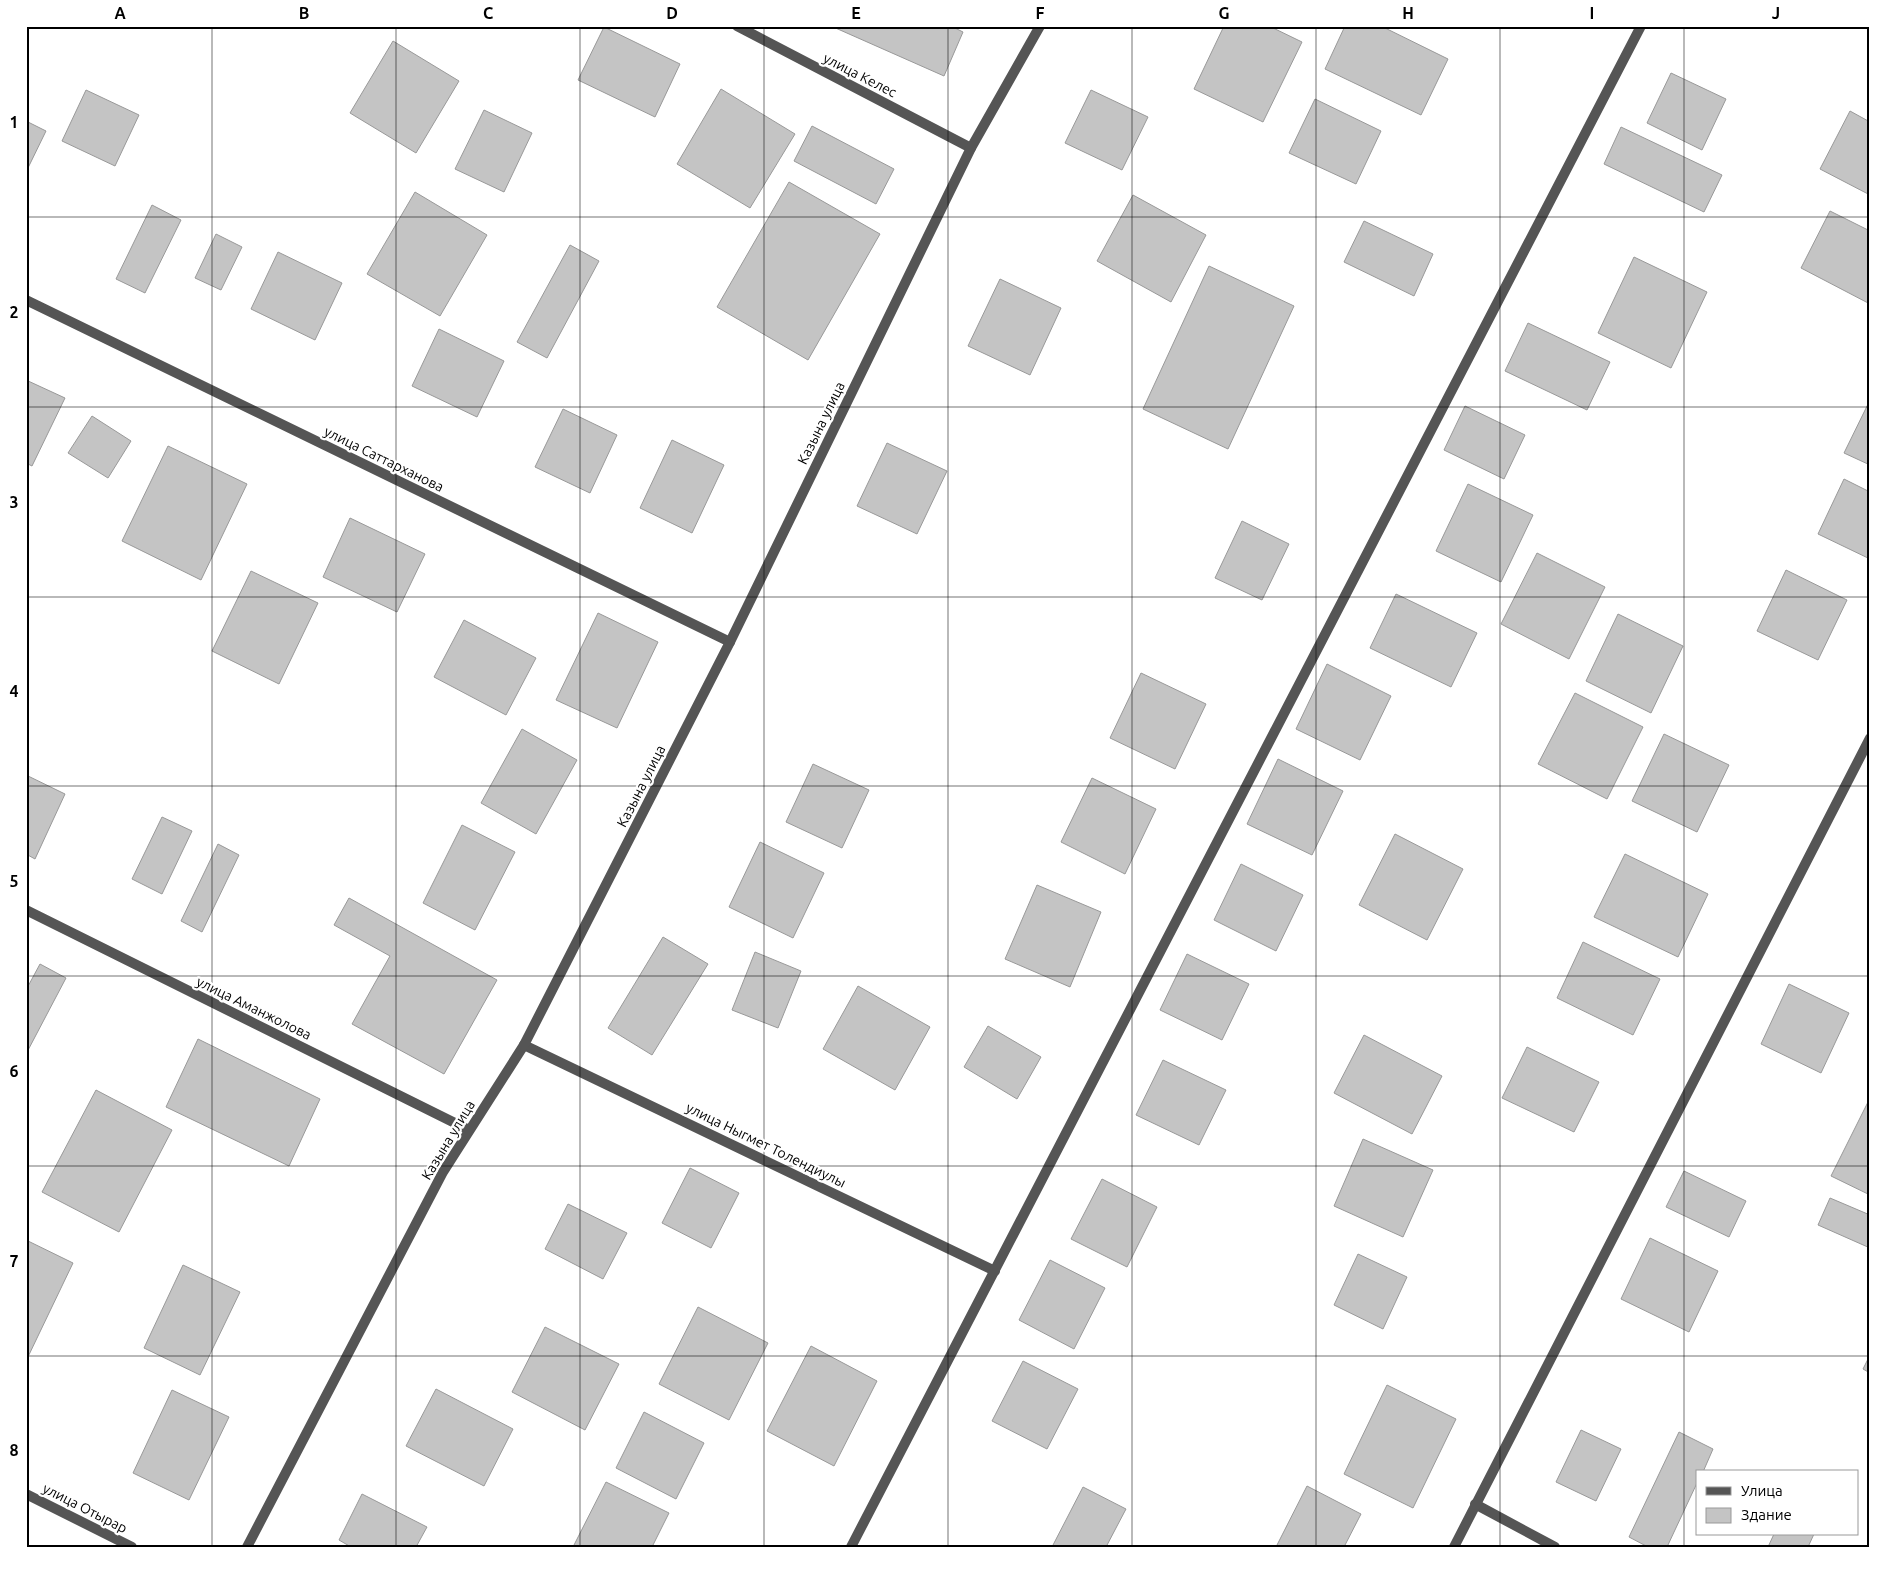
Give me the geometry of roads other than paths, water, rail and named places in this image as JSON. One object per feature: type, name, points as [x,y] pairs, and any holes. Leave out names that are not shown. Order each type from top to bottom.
[{"type":"street","name":"улица Келес","points":[[736,26],[971,148]]},
{"type":"street","name":"Казына улица","points":[[247,1547],[438,1181],[524,1045],[730,642],[971,148],[1040,26]]},
{"type":"street","points":[[851,1547],[1641,26]]},
{"type":"street","name":"улица Саттарханова","points":[[26,300],[730,642]]},
{"type":"street","points":[[1454,1547],[1870,738]]},
{"type":"street","name":"улица Аманжолова","points":[[26,910],[469,1130]]},
{"type":"street","name":"улица Ныгмет Толендиулы","points":[[524,1045],[995,1271]]},
{"type":"street","name":"улица Отырар","points":[[26,1494],[132,1547]]},
{"type":"street","points":[[1475,1504],[1555,1547]]}]
